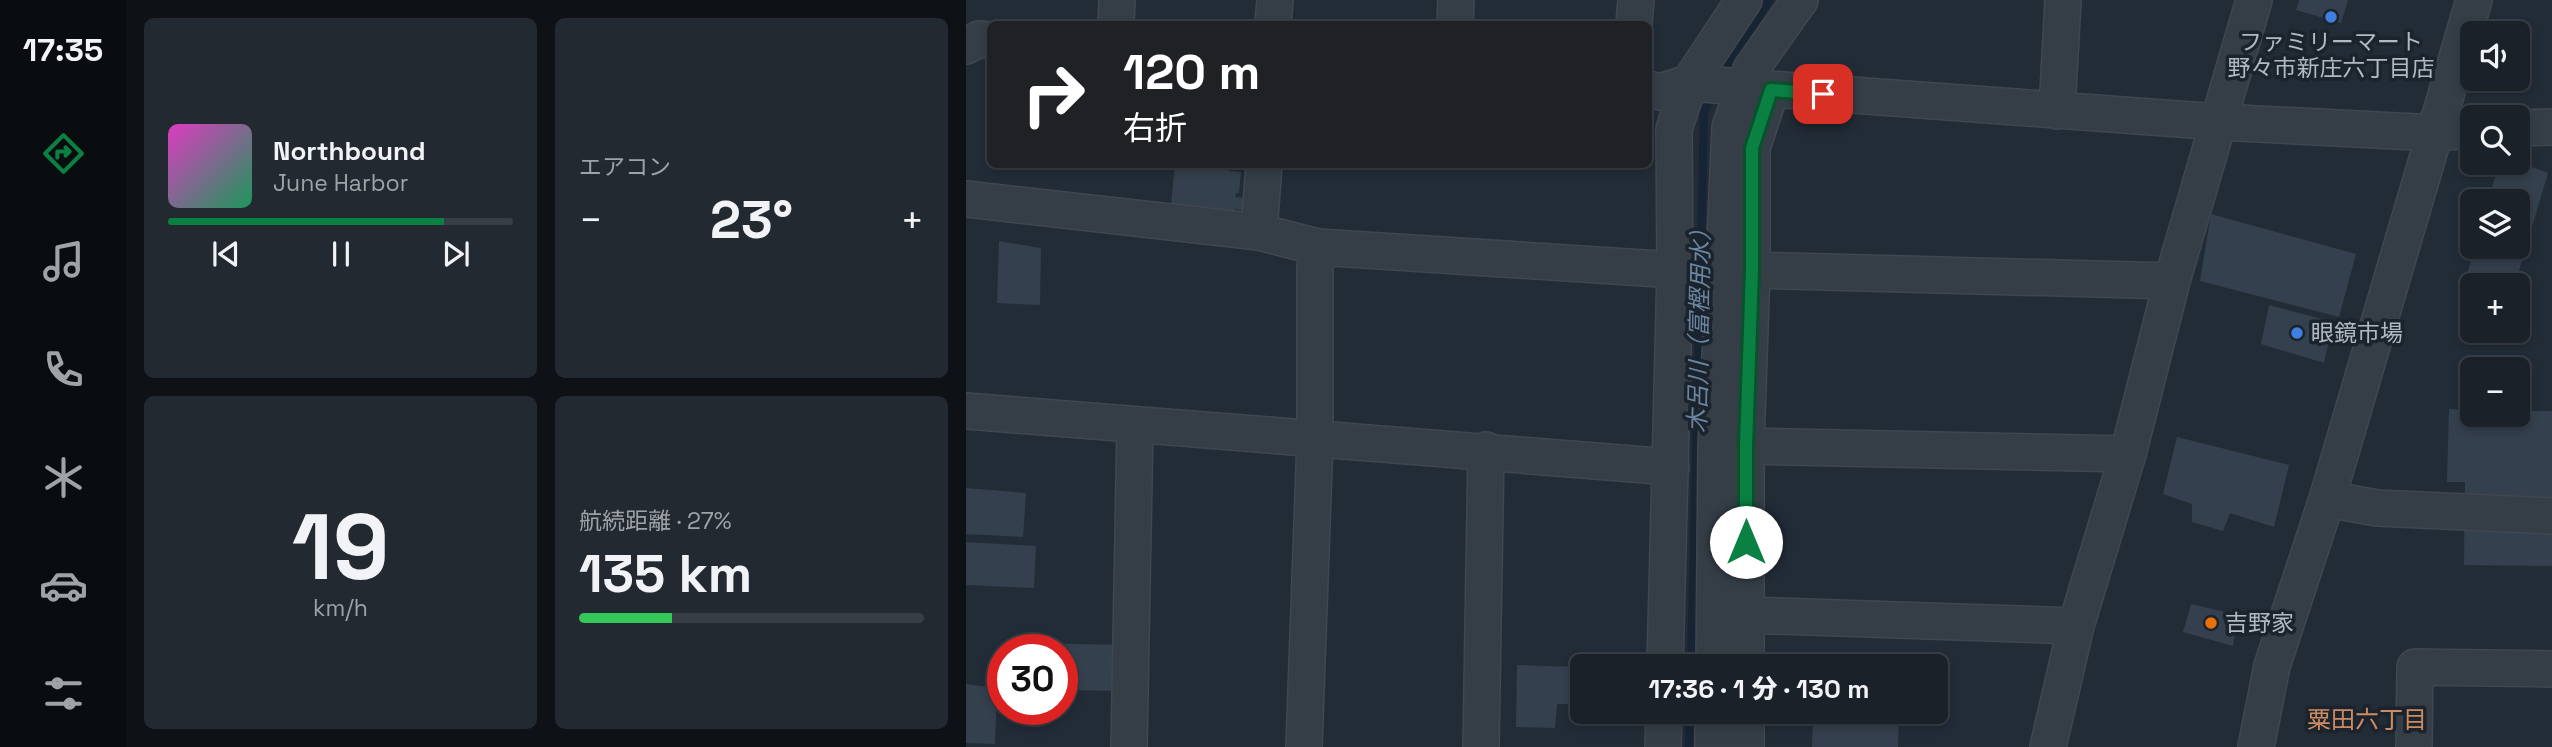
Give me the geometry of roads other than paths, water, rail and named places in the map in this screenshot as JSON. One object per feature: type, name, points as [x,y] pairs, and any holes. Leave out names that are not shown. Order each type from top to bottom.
[{"type":"street","points":[[1116,21],[1117,0]]},
{"type":"street","points":[[1273,21],[1275,0]]},
{"type":"street","points":[[1455,21],[1456,0]]},
{"type":"street","points":[[1634,21],[1636,0]]},
{"type":"street","points":[[1713,654],[1716,447],[1730,86],[1744,0]]},
{"type":"street","points":[[1665,654],[1675,270],[1674,129],[1752,69],[1800,0]]},
{"type":"street","points":[[2057,111],[2063,0]]},
{"type":"street","points":[[2048,747],[2076,626],[2128,454],[2172,281],[2254,0]]},
{"type":"street","points":[[2256,747],[2273,666],[2327,499],[2474,0]]},
{"type":"street","points":[[966,46],[979,39],[987,40]]},
{"type":"street","points":[[1730,86],[1752,148],[1752,270],[1746,446],[1746,654]]},
{"type":"street","points":[[1652,90],[1660,92],[1730,86],[2219,122],[2436,132],[2460,131]]},
{"type":"street","points":[[2530,128],[2552,127]]},
{"type":"street","points":[[1259,232],[1264,168]]},
{"type":"street","points":[[966,199],[1259,232],[1318,247],[1675,270]]},
{"type":"street","points":[[1304,747],[1315,440],[1315,268],[1318,247]]},
{"type":"street","points":[[1752,270],[2172,281]]},
{"type":"street","points":[[966,411],[1315,440],[1486,450],[1671,467]]},
{"type":"street","points":[[1129,747],[1135,425]]},
{"type":"street","points":[[1746,446],[2128,454]]},
{"type":"street","points":[[1481,747],[1486,450]]},
{"type":"street","points":[[2327,499],[2377,509],[2552,516]]},
{"type":"street","points":[[1746,615],[2076,626]]},
{"type":"street","points":[[2414,747],[2415,667],[2552,669]]},
{"type":"street","points":[[1663,747],[1664,724]]},
{"type":"street","points":[[1713,724],[1713,747]]},
{"type":"street","points":[[1746,724],[1746,747]]},
{"type":"waterway","name":"木呂川（富樫用水）","points":[[1720,77],[1769,0]]},
{"type":"waterway","name":"木呂川（富樫用水）","points":[[1691,654],[1704,113],[1713,92]]},
{"type":"waterway","name":"木呂川（富樫用水）","points":[[1689,747],[1690,724]]},
{"type":"place","name":"ファミリーマート 野々市新庄六丁目店","points":[[2331,17]]},
{"type":"place","name":"眼鏡市場","points":[[2297,333]]},
{"type":"place","name":"吉野家","points":[[2211,623]]},
{"type":"district","name":"粟田六丁目","points":[[2367,719]]}]
